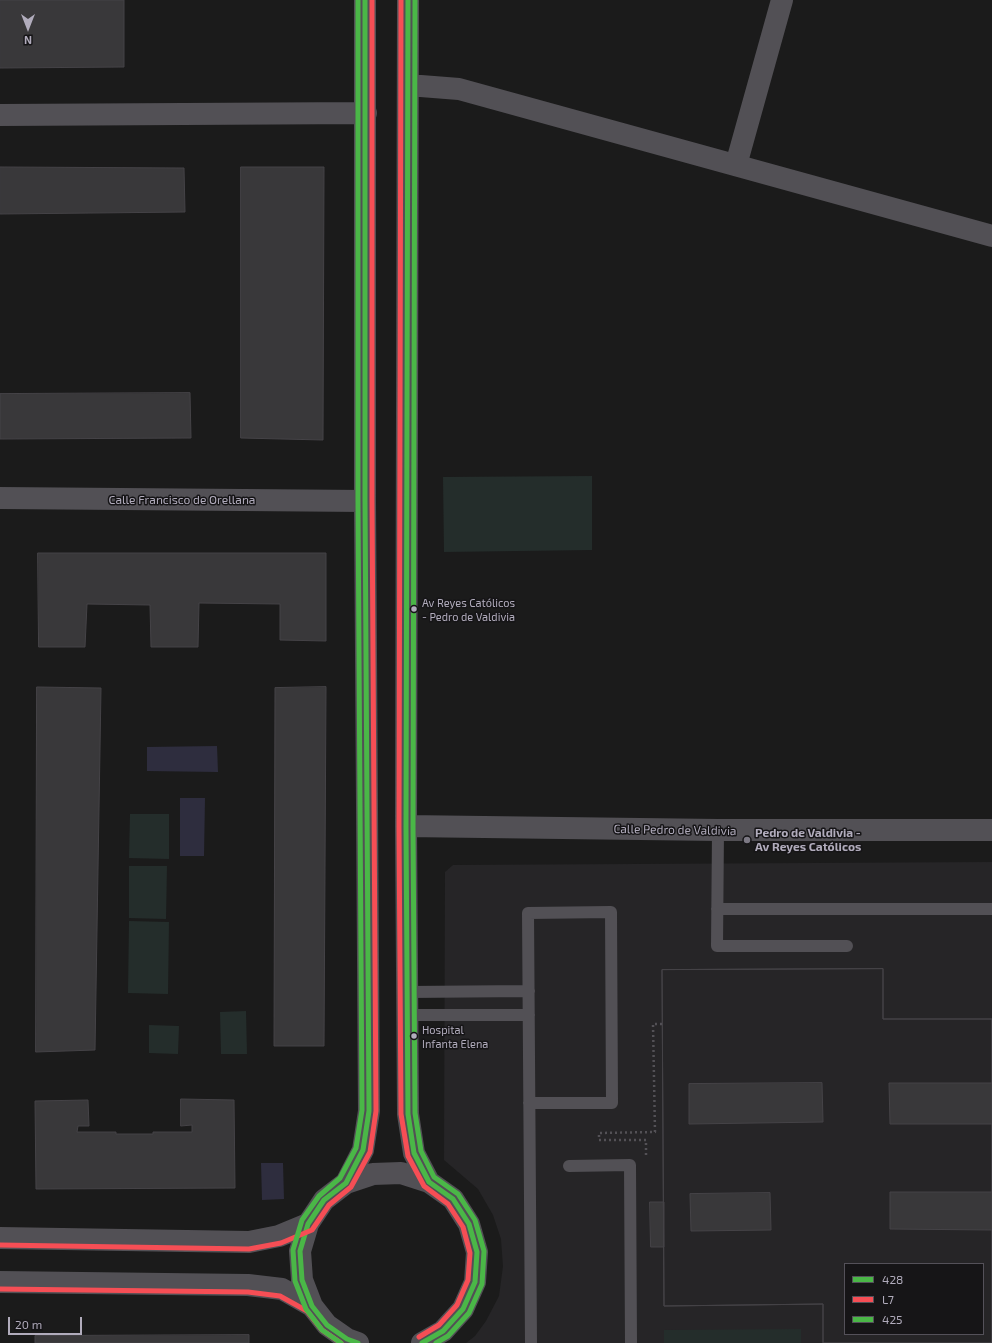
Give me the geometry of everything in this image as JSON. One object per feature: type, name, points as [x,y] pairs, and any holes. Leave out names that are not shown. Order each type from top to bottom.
[{"type":"street","points":[[346,1183],[363,1150],[369,1111],[365,501],[366,0]]},
{"type":"street","points":[[408,0],[406,826],[408,1114],[414,1152],[429,1182]]},
{"type":"street","points":[[736,165],[782,0]]},
{"type":"street","points":[[408,85],[459,89],[992,236]]},
{"type":"street","points":[[0,115],[366,113]]},
{"type":"street","name":"Calle Francisco de Orellana","points":[[0,498],[365,501]]},
{"type":"street","name":"Calle Pedro de Valdivia","points":[[406,826],[718,830],[992,830]]},
{"type":"street","points":[[351,1342],[327,1325],[312,1306],[302,1280],[300,1251],[308,1224],[324,1200],[346,1183],[373,1174],[401,1173],[429,1182],[453,1199],[469,1224],[477,1252],[475,1282],[463,1309],[439,1337],[422,1343]]},
{"type":"street","points":[[0,1238],[249,1242],[279,1236],[308,1224]]},
{"type":"street","points":[[0,1282],[248,1285],[282,1289],[312,1306]]},
{"type":"lane","points":[[718,830],[717,946],[847,946]]},
{"type":"lane","points":[[717,909],[992,909]]},
{"type":"lane","points":[[529,1103],[612,1103],[611,912],[528,913],[529,991],[529,1103],[531,1343]]},
{"type":"lane","points":[[407,992],[529,991]]},
{"type":"lane","points":[[407,1015],[529,1015]]},
{"type":"lane","points":[[569,1166],[630,1165],[631,1343]]},
{"type":"path","points":[[606,1132],[655,1132],[653,1024],[662,1024]]},
{"type":"shaded area","points":[[592,476],[592,550],[444,552],[443,477]]},
{"type":"shaded area","points":[[130,814],[169,814],[169,859],[129,858]]},
{"type":"shaded area","name":"Hospital Infanta Elena","points":[[992,862],[992,1343],[466,1343],[475,1336],[486,1321],[499,1296],[503,1266],[501,1239],[493,1215],[478,1189],[444,1160],[445,872],[453,865]]},
{"type":"shaded area","points":[[129,866],[167,866],[166,919],[129,918]]},
{"type":"shaded area","points":[[129,921],[169,922],[168,994],[128,993]]},
{"type":"shaded area","points":[[246,1011],[247,1054],[221,1054],[220,1012]]},
{"type":"shaded area","points":[[149,1025],[179,1026],[178,1054],[149,1053]]},
{"type":"shaded area","points":[[801,1329],[801,1343],[664,1343],[664,1330]]},
{"type":"water","points":[[217,746],[218,772],[147,771],[147,747]]},
{"type":"water","points":[[180,798],[205,798],[204,856],[180,856]]},
{"type":"water","points":[[261,1163],[283,1163],[284,1199],[262,1200]]},
{"type":"building","points":[[0,0],[124,0],[124,67],[0,68]]},
{"type":"building","points":[[0,167],[184,168],[185,212],[0,214]]},
{"type":"building","points":[[241,167],[324,167],[323,440],[241,438]]},
{"type":"building","points":[[190,393],[191,438],[0,439],[0,394]]},
{"type":"building","points":[[38,553],[326,553],[326,641],[280,640],[280,604],[199,603],[198,647],[151,647],[150,605],[87,604],[85,647],[39,647]]},
{"type":"building","points":[[37,687],[101,688],[95,1050],[36,1052]]},
{"type":"building","points":[[326,687],[324,1046],[274,1046],[275,688]]},
{"type":"building","points":[[883,969],[883,1019],[992,1019],[992,1083],[889,1083],[890,1124],[992,1124],[992,1192],[890,1192],[890,1229],[992,1230],[992,1343],[823,1343],[823,1304],[664,1306],[662,970]],"holes":[[[822,1083],[823,1122],[689,1124],[689,1084]],[[770,1193],[771,1230],[691,1231],[690,1194]]]},
{"type":"building","points":[[883,969],[883,1019],[992,1019],[992,1343],[823,1343],[823,1304],[664,1306],[662,970]]},
{"type":"building","points":[[181,1099],[234,1100],[235,1188],[36,1189],[35,1101],[88,1100],[89,1126],[78,1126],[77,1132],[153,1134],[153,1132],[192,1132],[192,1125],[181,1126]]},
{"type":"building","points":[[650,1202],[664,1202],[664,1247],[651,1247]]},
{"type":"building","points":[[249,1335],[249,1343],[35,1343],[35,1336]]},
{"type":"transit line","name":"425","points":[[341,1343],[322,1330],[306,1309],[295,1281],[293,1250],[302,1220],[319,1196],[340,1178],[356,1148],[362,1110],[358,501],[358,0]]},
{"type":"transit line","name":"428","points":[[358,1343],[347,1339],[327,1325],[312,1306],[302,1280],[300,1251],[308,1224],[324,1200],[346,1183],[363,1150],[369,1111],[365,501],[365,0]]},
{"type":"transit line","name":"L7","points":[[0,1245],[249,1249],[281,1243],[312,1230],[329,1205],[351,1187],[370,1152],[376,1111],[372,501],[372,0]]},
{"type":"transit line","name":"L7","points":[[401,0],[399,826],[401,1114],[408,1156],[424,1186],[448,1204],[463,1227],[470,1253],[468,1280],[457,1305],[439,1325],[419,1337]]},
{"type":"transit line","name":"428","points":[[408,0],[406,826],[408,1114],[414,1153],[429,1182],[453,1199],[469,1224],[477,1252],[475,1282],[463,1309],[443,1331],[422,1343]]},
{"type":"transit line","name":"425","points":[[415,0],[413,826],[415,1113],[421,1151],[434,1177],[458,1194],[475,1220],[484,1251],[482,1284],[469,1313],[448,1336],[436,1343]]},
{"type":"transit line","name":"L7","points":[[0,1289],[248,1292],[280,1296],[307,1311],[322,1330],[341,1343]]},
{"type":"place","name":"Av Reyes Católicos - Pedro de Valdivia","points":[[414,609]]},
{"type":"place","name":"Pedro de Valdivia - Av Reyes Católicos","points":[[747,840]]},
{"type":"place","name":"Hospital Infanta Elena","points":[[414,1036]]}]
